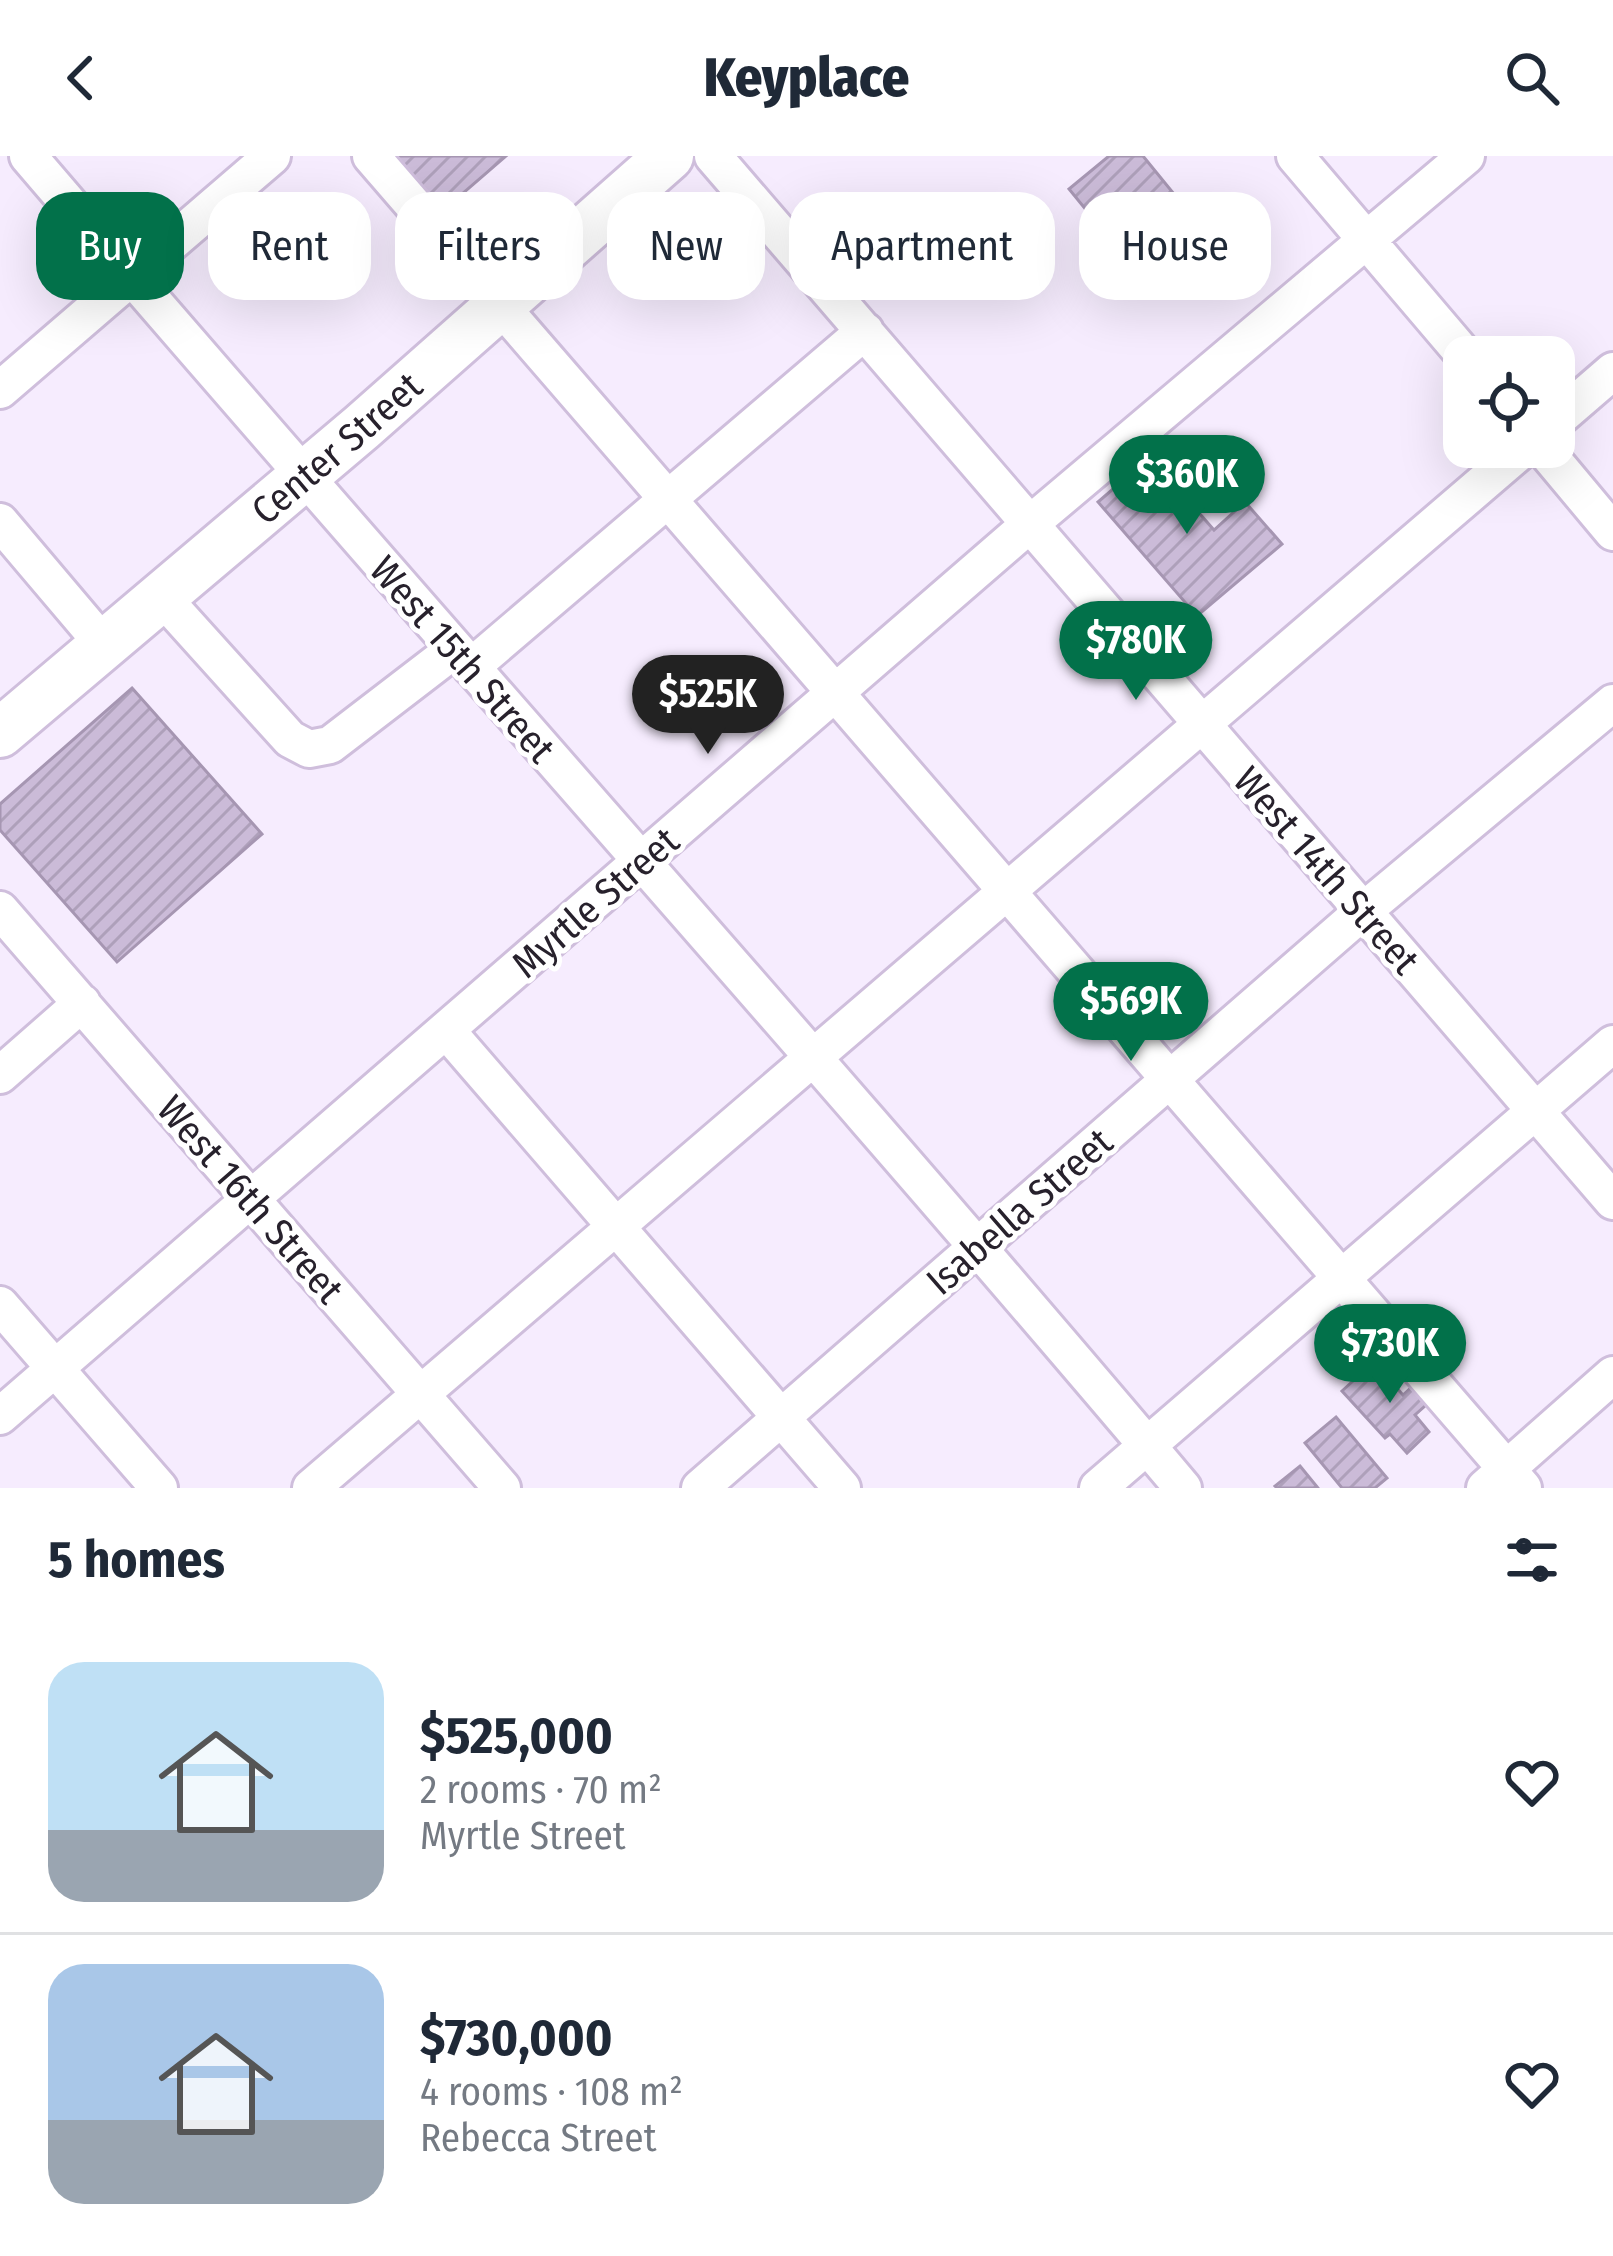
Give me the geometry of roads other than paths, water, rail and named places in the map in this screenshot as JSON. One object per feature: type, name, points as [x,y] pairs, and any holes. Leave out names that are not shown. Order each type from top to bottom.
[{"type":"main road","name":"Center Street","points":[[0,733],[669,156]]},
{"type":"street","name":"West 15th Street","points":[[28,156],[59,192]]},
{"type":"street","points":[[184,232],[272,156]]},
{"type":"street","points":[[371,156],[1342,1277],[1504,1482],[1613,1375]]},
{"type":"street","name":"West 14th Street","points":[[713,156],[1613,1201]]},
{"type":"street","points":[[1295,156],[1448,336]]},
{"type":"street","name":"Myrtle Street","points":[[0,1416],[1031,523],[1466,156]]},
{"type":"street","points":[[0,390],[104,300]]},
{"type":"street","name":"West 15th Street","points":[[151,300],[1183,1488]]},
{"type":"street","points":[[161,596],[290,739],[309,748],[330,745],[463,658],[669,499],[865,332]]},
{"type":"street","points":[[1575,404],[1613,371]]},
{"type":"street","points":[[311,1488],[1500,468]]},
{"type":"street","points":[[1560,468],[1613,532]]},
{"type":"street","points":[[0,522],[104,645]]},
{"type":"street","name":"Isabella Street","points":[[700,1488],[1168,1078],[1613,703]]},
{"type":"street","name":"West 16th Street","points":[[0,910],[502,1488]]},
{"type":"street","points":[[0,1075],[82,1003]]},
{"type":"street","points":[[446,1030],[842,1488]]},
{"type":"street","points":[[1098,1488],[1613,1044]]},
{"type":"street","points":[[0,1305],[159,1488]]}]
